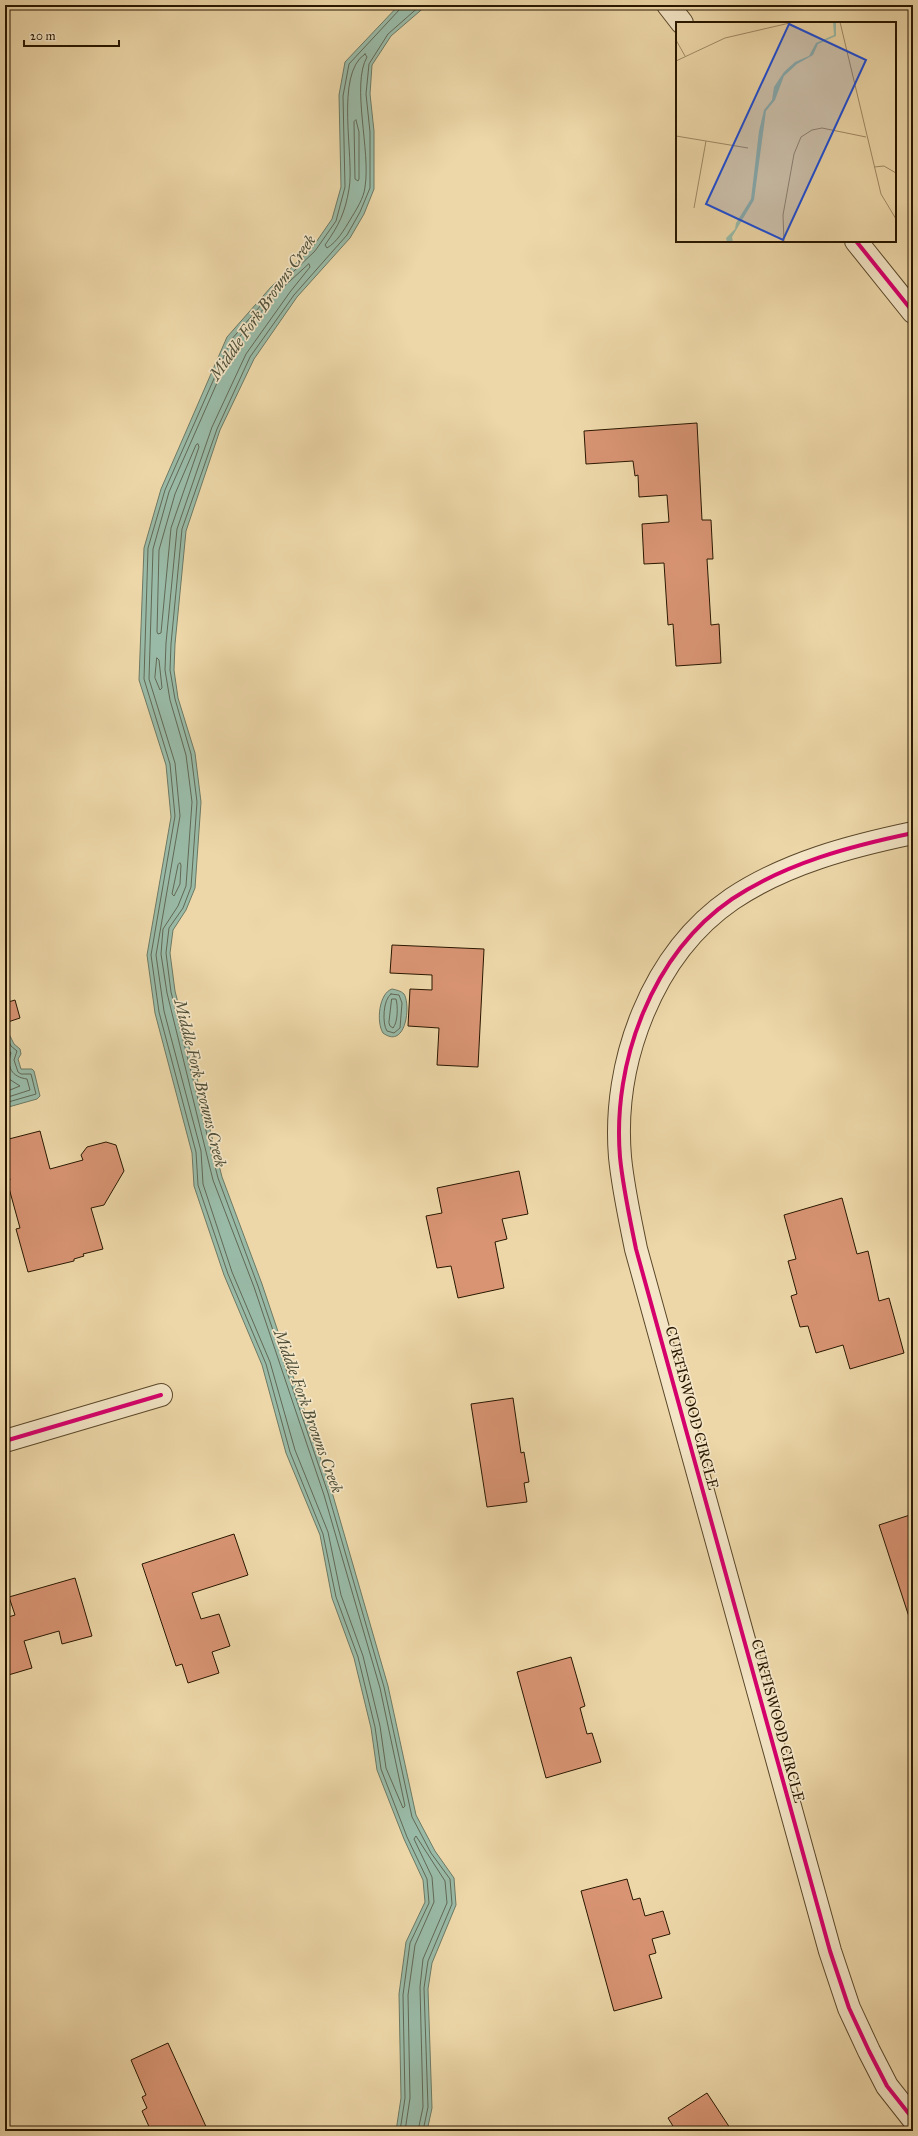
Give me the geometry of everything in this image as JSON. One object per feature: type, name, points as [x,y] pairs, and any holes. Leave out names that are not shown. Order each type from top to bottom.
[{"type":"street","points":[[668,5],[681,22]]},
{"type":"street","points":[[857,242],[913,312]]},
{"type":"street","name":"CURTISWOOD CIRCLE","points":[[913,833],[854,847],[798,865],[759,884],[732,900],[699,928],[675,956],[644,1011],[631,1045],[626,1067],[619,1118],[620,1156],[636,1249],[817,1907],[849,2008],[887,2086],[913,2119]]},
{"type":"street","points":[[5,1441],[161,1395]]},
{"type":"water","name":"Middle Fork Browns Creek","points":[[399,5],[427,5],[391,36],[372,65],[370,94],[374,131],[374,189],[364,214],[350,238],[297,297],[254,359],[220,430],[186,531],[175,644],[174,670],[178,698],[195,753],[201,802],[195,888],[186,910],[173,930],[170,953],[175,991],[222,1177],[262,1284],[332,1492],[388,1686],[416,1815],[435,1851],[454,1878],[456,1905],[432,1963],[428,1989],[432,2108],[427,2131],[396,2131],[401,2098],[399,1994],[406,1942],[425,1902],[423,1880],[404,1839],[377,1770],[371,1728],[354,1658],[332,1598],[320,1535],[286,1453],[262,1365],[224,1275],[194,1186],[192,1153],[155,1013],[147,955],[171,817],[166,765],[139,680],[144,548],[161,489],[227,337],[271,287],[312,248],[332,219],[341,187],[339,95],[345,62]]},
{"type":"water","points":[[392,989],[404,994],[407,1007],[405,1024],[402,1031],[397,1036],[391,1037],[383,1033],[379,1015],[384,996]]},
{"type":"water","points":[[9,1034],[14,1044],[20,1049],[21,1054],[18,1059],[21,1069],[32,1069],[34,1071],[40,1096],[37,1099],[5,1108],[5,1035]]},
{"type":"building","points":[[697,423],[702,520],[711,520],[713,559],[707,559],[711,625],[719,624],[721,663],[676,666],[673,624],[668,625],[664,563],[644,564],[642,524],[669,522],[667,495],[639,497],[638,475],[635,476],[633,461],[586,464],[584,431]]},
{"type":"building","points":[[392,945],[484,949],[478,1067],[437,1065],[439,1028],[408,1026],[410,989],[432,990],[432,975],[390,973]]},
{"type":"building","points":[[15,1000],[20,1018],[5,1023],[5,1003]]},
{"type":"building","points":[[40,1131],[50,1169],[83,1160],[81,1155],[87,1147],[106,1142],[116,1145],[124,1171],[104,1205],[91,1208],[103,1249],[83,1254],[84,1256],[74,1259],[74,1261],[28,1272],[16,1229],[20,1228],[7,1181],[10,1180],[5,1162],[5,1140]]},
{"type":"building","points":[[519,1171],[528,1214],[502,1219],[507,1239],[495,1242],[504,1288],[458,1298],[451,1266],[437,1268],[426,1216],[442,1213],[437,1188]]},
{"type":"building","points":[[842,1198],[857,1254],[868,1251],[879,1301],[889,1298],[904,1353],[850,1369],[843,1345],[816,1353],[808,1326],[800,1327],[791,1296],[797,1294],[788,1261],[796,1259],[784,1215]]},
{"type":"building","points":[[513,1398],[521,1453],[524,1452],[529,1482],[524,1483],[527,1502],[487,1507],[471,1404]]},
{"type":"building","points":[[913,1514],[913,1626],[912,1626],[879,1525]]},
{"type":"building","points":[[234,1534],[248,1575],[192,1593],[201,1619],[219,1614],[230,1646],[212,1652],[219,1673],[188,1683],[182,1664],[176,1666],[142,1564]]},
{"type":"building","points":[[75,1578],[92,1636],[62,1644],[59,1631],[24,1641],[32,1668],[5,1676],[5,1618],[15,1615],[9,1597]]},
{"type":"building","points":[[571,1657],[585,1706],[580,1708],[587,1734],[592,1733],[601,1762],[546,1778],[517,1672]]},
{"type":"building","points":[[627,1879],[633,1900],[640,1898],[645,1916],[663,1911],[670,1934],[652,1939],[656,1953],[649,1955],[662,1998],[614,2011],[581,1891]]},
{"type":"building","points":[[168,2043],[208,2131],[151,2131],[142,2111],[147,2108],[142,2097],[146,2095],[131,2060]]},
{"type":"building","points":[[707,2093],[732,2131],[676,2131],[668,2118]]},
{"type":"cycle path","points":[[857,242],[913,312]]},
{"type":"cycle path","points":[[913,833],[843,850],[820,857],[774,875],[732,899],[704,922],[680,949],[659,980],[643,1013],[631,1048],[623,1084],[619,1121],[621,1169],[636,1249],[830,1951],[849,2008],[869,2051],[887,2086],[913,2119]]},
{"type":"cycle path","points":[[5,1441],[161,1395]]}]
